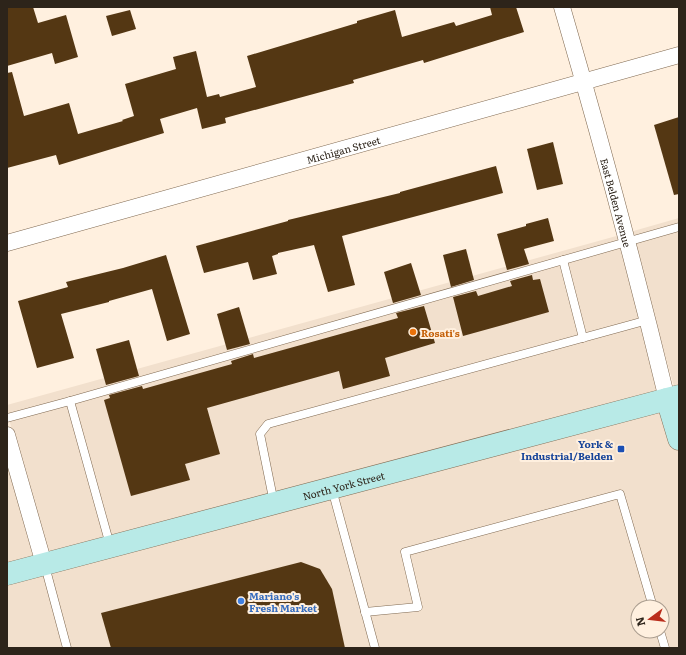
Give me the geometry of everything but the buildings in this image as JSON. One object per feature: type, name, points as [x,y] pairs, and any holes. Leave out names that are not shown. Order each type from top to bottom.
[{"type":"main road","points":[[673,397],[679,439]]},
{"type":"main road","name":"North York Street","points":[[7,574],[673,397]]},
{"type":"street","name":"East Belden Avenue","points":[[562,7],[584,82],[648,320],[673,397]]},
{"type":"street","name":"Michigan Street","points":[[7,243],[679,55]]},
{"type":"street","points":[[7,435],[44,564]]},
{"type":"lane","points":[[7,418],[679,227]]},
{"type":"lane","points":[[563,260],[583,338]]},
{"type":"lane","points":[[274,504],[260,434],[268,424],[648,320]]},
{"type":"lane","points":[[70,401],[110,547]]},
{"type":"lane","points":[[332,488],[375,648]]},
{"type":"lane","points":[[365,612],[418,607],[405,552],[620,494],[651,599]]},
{"type":"lane","points":[[44,564],[67,648]]},
{"type":"shaded area","points":[[679,218],[679,389],[675,390],[630,232]]},
{"type":"shaded area","points":[[620,235],[660,394],[48,557],[7,412],[7,405]]},
{"type":"shaded area","points":[[679,399],[679,648],[7,648],[7,585]]},
{"type":"shaded area","points":[[7,465],[35,560],[7,567]]},
{"type":"place","name":"Rosati's","points":[[413,332]]},
{"type":"place","name":"York & Industrial/Belden","points":[[621,449]]},
{"type":"place","name":"Mariano's Fresh Market","points":[[241,601]]}]
